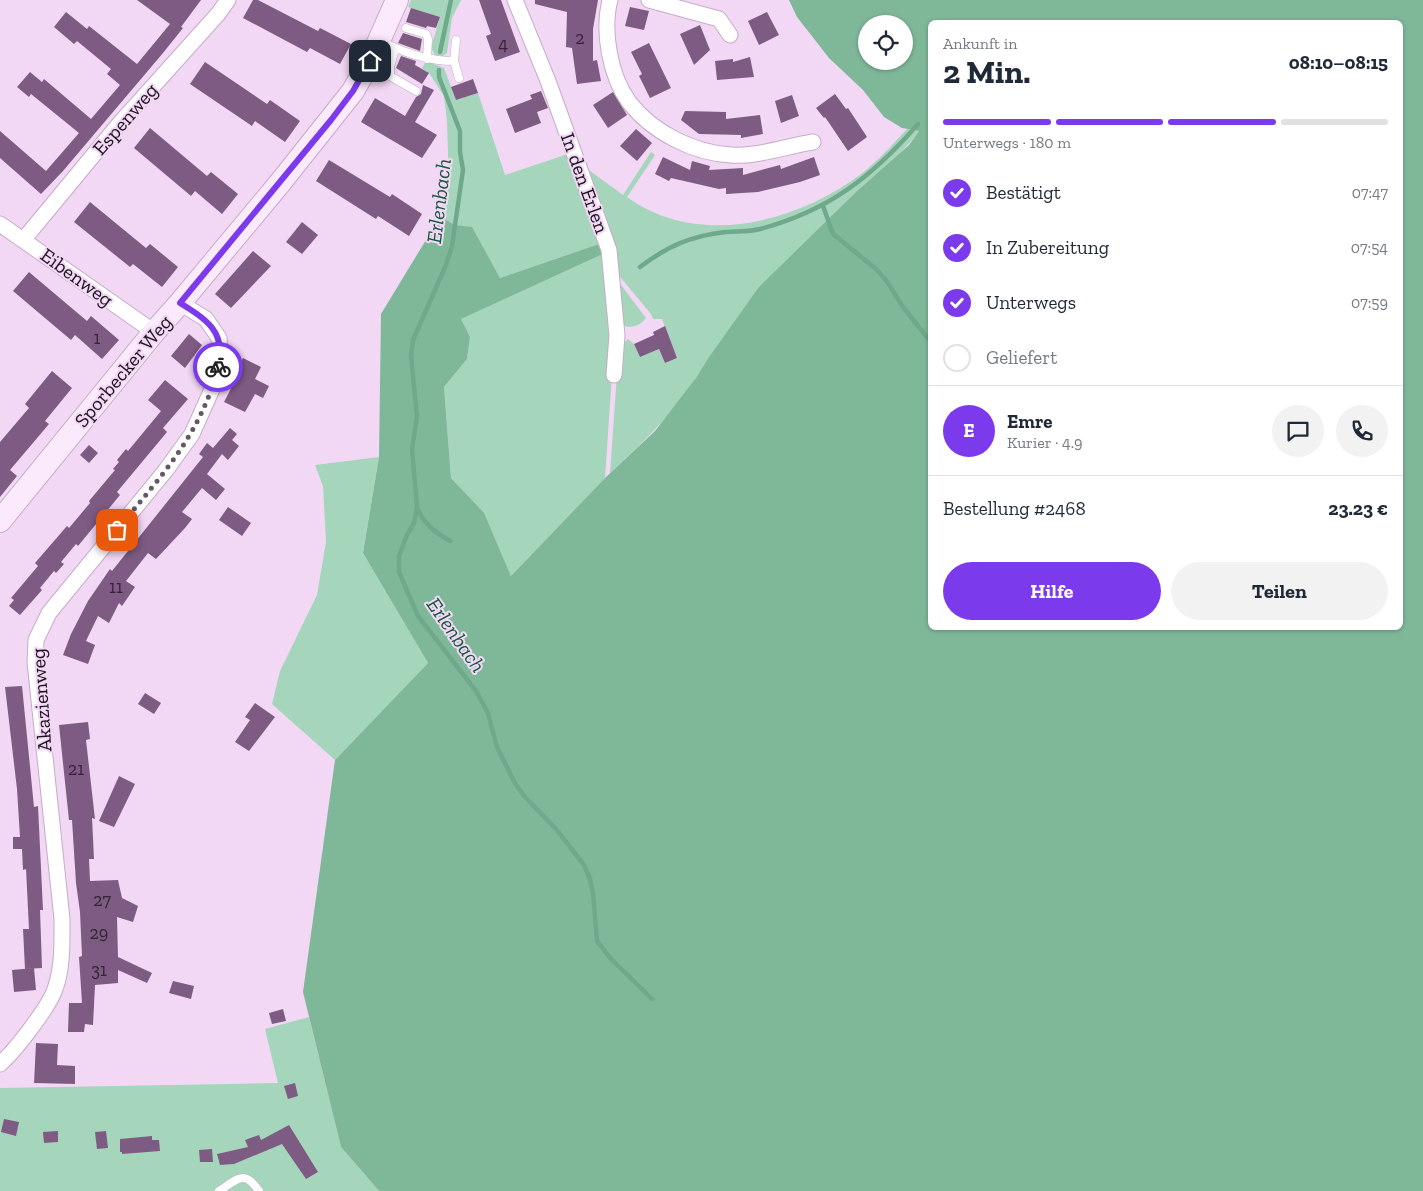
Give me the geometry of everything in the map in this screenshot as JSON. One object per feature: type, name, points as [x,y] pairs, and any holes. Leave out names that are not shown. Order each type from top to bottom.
[{"type":"street","name":"Espenweg","points":[[24,239],[120,123],[218,14],[228,0]]},
{"type":"street","name":"Sporbecker Weg","points":[[0,521],[154,332],[331,120],[363,74],[388,44],[396,0]]},
{"type":"street","name":"In den Erlen","points":[[515,0],[548,82],[608,250],[616,335],[614,375]]},
{"type":"street","points":[[610,0],[606,28],[608,46],[614,68],[629,102],[651,124],[693,148],[730,155],[750,155],[785,146],[813,142]]},
{"type":"street","points":[[649,0],[719,19],[730,35]]},
{"type":"street","name":"Eibenweg","points":[[0,224],[154,332]]},
{"type":"street","name":"Akazienweg","points":[[0,1064],[30,1030],[55,989],[62,949],[62,918],[35,662],[36,640],[49,613],[166,470],[192,434],[213,387],[220,357],[219,338],[206,319],[180,303]]},
{"type":"lane","points":[[406,28],[426,34],[428,39],[428,58]]},
{"type":"lane","points":[[456,40],[454,61],[460,78]]},
{"type":"lane","points":[[416,91],[390,76],[388,44],[428,58],[454,61]]},
{"type":"lane","points":[[219,1191],[238,1179],[247,1177],[251,1179],[259,1191]]},
{"type":"green space","points":[[411,0],[461,0],[452,18],[447,53],[443,56],[435,55],[431,48],[440,17],[408,7]]},
{"type":"green space","points":[[789,0],[1423,0],[1423,1191],[379,1191],[341,1147],[303,992],[335,760],[428,663],[363,553],[379,457],[381,314],[439,216],[455,225],[472,227],[500,278],[602,243],[605,253],[461,319],[470,337],[467,359],[444,387],[451,478],[484,513],[511,576],[605,478],[655,431],[696,378],[759,287],[857,191],[909,145],[919,131],[902,128],[884,117],[863,90],[829,58],[797,17]]},
{"type":"green space","points":[[426,61],[444,68],[456,100],[478,93],[505,175],[568,154],[602,243],[500,278],[472,228],[455,225],[439,216],[449,186],[447,121],[444,96],[429,73],[422,68]]},
{"type":"green space","points":[[907,129],[919,131],[902,151],[852,196],[791,262],[707,360],[697,377],[663,421],[610,473],[618,360],[621,346],[628,339],[634,344],[640,357],[659,349],[665,363],[677,358],[662,319],[653,319],[651,314],[616,272],[586,168],[623,195],[651,152],[655,155],[627,197],[655,213],[685,222],[715,225],[747,223],[778,216],[807,205],[835,191],[867,169]]},
{"type":"green space","points":[[605,253],[613,359],[605,478],[511,576],[484,514],[451,478],[444,387],[467,359],[470,337],[460,319]]},
{"type":"green space","points":[[615,277],[646,318],[638,325],[629,327],[622,325]]},
{"type":"green space","points":[[379,457],[363,553],[428,663],[335,760],[272,704],[280,671],[317,595],[326,542],[323,486],[315,465]]},
{"type":"green space","points":[[309,1017],[341,1147],[379,1191],[0,1191],[0,1088],[278,1083],[265,1029]]},
{"type":"building","points":[[137,0],[201,0],[181,27],[183,28],[163,53],[63,171],[41,194],[0,158],[0,131],[46,171],[79,133],[31,94],[29,97],[17,87],[30,72],[42,82],[44,79],[91,119],[120,85],[107,74],[111,69],[77,41],[74,44],[54,27],[66,12],[87,29],[89,26],[137,64],[170,24]]},
{"type":"building","points":[[253,0],[258,0],[318,31],[320,28],[351,44],[340,64],[310,48],[307,52],[243,18]]},
{"type":"building","points":[[479,0],[501,0],[520,52],[495,61],[486,36],[491,34]]},
{"type":"building","points":[[535,0],[598,0],[593,29],[593,61],[597,60],[601,81],[577,84],[572,48],[566,47],[567,12],[535,4]]},
{"type":"building","points":[[630,7],[649,11],[644,30],[625,26]]},
{"type":"building","points":[[411,8],[440,17],[436,28],[427,26],[426,28],[406,22]]},
{"type":"building","points":[[767,12],[779,35],[759,45],[748,21]]},
{"type":"building","points":[[700,25],[710,50],[694,65],[680,34]]},
{"type":"building","points":[[403,33],[422,39],[420,51],[398,43]]},
{"type":"building","points":[[649,43],[671,88],[650,98],[639,76],[642,74],[631,52]]},
{"type":"building","points":[[401,56],[416,61],[415,65],[429,73],[422,84],[396,68]]},
{"type":"building","points":[[750,57],[754,77],[717,80],[715,61],[733,59],[733,62]]},
{"type":"building","points":[[205,62],[267,104],[270,100],[300,121],[285,142],[255,121],[252,126],[190,84]]},
{"type":"building","points":[[473,79],[478,93],[456,100],[451,87]]},
{"type":"building","points":[[423,85],[434,90],[415,122],[437,135],[422,158],[361,122],[375,98],[405,116],[416,97],[421,94]]},
{"type":"building","points":[[541,91],[548,108],[537,112],[541,123],[515,133],[506,109],[532,99],[530,95]]},
{"type":"building","points":[[613,92],[627,115],[608,128],[593,105]]},
{"type":"building","points":[[835,94],[846,109],[848,108],[867,137],[848,151],[825,117],[816,108]]},
{"type":"building","points":[[792,95],[799,116],[781,123],[775,101]]},
{"type":"building","points":[[685,111],[726,112],[726,119],[760,115],[763,134],[741,138],[741,135],[699,134],[681,120]]},
{"type":"building","points":[[150,128],[207,176],[211,172],[238,194],[222,214],[195,191],[191,196],[134,148]]},
{"type":"building","points":[[636,129],[652,143],[637,161],[620,146]]},
{"type":"building","points":[[663,157],[690,170],[692,161],[710,166],[709,170],[743,168],[743,175],[780,165],[781,169],[814,157],[820,175],[758,192],[726,194],[726,188],[719,189],[671,178],[669,181],[655,174]]},
{"type":"building","points":[[329,160],[390,197],[392,194],[422,214],[409,236],[378,216],[376,219],[316,181]]},
{"type":"building","points":[[90,202],[146,248],[150,244],[178,267],[162,287],[133,264],[130,267],[74,222]]},
{"type":"building","points":[[302,222],[318,235],[302,254],[286,242]]},
{"type":"building","points":[[253,251],[271,266],[231,308],[215,294]]},
{"type":"building","points":[[29,272],[87,321],[91,316],[119,340],[102,359],[75,335],[71,340],[13,291]]},
{"type":"building","points":[[665,326],[677,358],[665,363],[659,349],[640,357],[634,344],[654,335],[653,332]]},
{"type":"building","points":[[189,334],[202,345],[185,368],[171,356]]},
{"type":"building","points":[[243,358],[261,367],[255,379],[269,386],[263,398],[255,394],[245,412],[224,402],[240,371],[237,369]]},
{"type":"building","points":[[52,371],[72,388],[45,421],[49,424],[10,470],[17,476],[0,497],[0,442],[29,408],[25,404]]},
{"type":"building","points":[[165,380],[188,399],[163,428],[167,432],[117,492],[120,495],[78,546],[76,544],[61,562],[64,564],[56,573],[54,571],[40,588],[42,590],[20,615],[9,606],[14,600],[11,598],[38,566],[35,563],[90,503],[89,501],[115,470],[113,469],[119,462],[117,460],[126,449],[128,451],[161,411],[148,400]]},
{"type":"building","points":[[230,428],[237,434],[232,440],[239,446],[228,460],[222,454],[207,474],[225,489],[216,500],[202,488],[182,512],[192,519],[185,528],[156,559],[148,553],[126,581],[135,587],[122,606],[119,603],[109,623],[98,616],[86,641],[95,645],[88,664],[63,655],[71,634],[88,601],[110,569],[112,571],[203,457],[199,454],[207,443],[213,448]]},
{"type":"building","points":[[89,445],[98,453],[89,463],[80,455]]},
{"type":"building","points":[[228,507],[251,523],[242,536],[219,520]]},
{"type":"building","points":[[22,686],[34,807],[38,806],[43,910],[40,910],[42,968],[25,969],[23,929],[29,929],[26,869],[23,870],[22,849],[13,849],[13,837],[20,837],[17,789],[5,687]]},
{"type":"building","points":[[145,693],[161,703],[154,714],[138,704]]},
{"type":"building","points":[[255,703],[275,717],[249,751],[235,742],[250,720],[245,717]]},
{"type":"building","points":[[88,722],[90,739],[86,740],[95,819],[92,818],[94,859],[89,859],[90,881],[118,880],[122,898],[138,906],[133,922],[117,917],[118,957],[152,973],[147,983],[118,970],[118,983],[95,985],[93,1025],[85,1024],[84,1032],[68,1032],[69,1003],[82,1003],[79,957],[82,956],[72,820],[69,820],[59,725]]},
{"type":"building","points":[[119,776],[135,784],[114,827],[99,821]]},
{"type":"building","points":[[34,968],[36,990],[14,992],[12,970]]},
{"type":"building","points":[[173,981],[194,986],[191,999],[169,993]]},
{"type":"building","points":[[283,1009],[286,1021],[272,1024],[269,1013]]},
{"type":"building","points":[[36,1043],[58,1044],[57,1065],[75,1066],[75,1084],[34,1083]]},
{"type":"building","points":[[295,1083],[298,1096],[288,1099],[284,1086]]},
{"type":"building","points":[[4,1119],[19,1122],[16,1136],[1,1132]]},
{"type":"building","points":[[289,1125],[318,1172],[306,1179],[282,1144],[234,1164],[220,1165],[217,1154],[248,1147],[245,1140],[259,1135],[261,1140]]},
{"type":"building","points":[[58,1131],[58,1142],[44,1143],[43,1132]]},
{"type":"building","points":[[106,1131],[108,1148],[97,1149],[95,1132]]},
{"type":"building","points":[[152,1136],[152,1140],[159,1140],[160,1151],[122,1154],[120,1152],[120,1139]]},
{"type":"building","points":[[212,1149],[213,1162],[200,1162],[199,1150]]},
{"type":"waterway","name":"Erlenbach","points":[[440,52],[451,0]]},
{"type":"waterway","name":"Erlenbach","points":[[439,70],[439,77],[460,131],[460,152],[463,170],[452,246],[446,265],[413,340],[411,356],[417,417],[412,449],[417,507],[414,523],[399,556],[399,572],[418,616],[476,691],[488,713],[497,747],[515,783],[524,796],[556,829],[584,865],[593,893],[597,941],[611,959],[652,999]]},
{"type":"waterway","points":[[640,267],[660,253],[690,239],[726,232],[760,229],[807,212],[828,202],[866,176],[918,124]]},
{"type":"waterway","points":[[823,206],[833,234],[876,269],[928,338]]},
{"type":"waterway","points":[[417,507],[430,527],[450,541]]},
{"type":"way so far","points":[[117,530],[166,470],[192,434],[213,387],[218,367]]},
{"type":"route","points":[[218,367],[220,357],[219,338],[206,319],[180,303],[331,120],[353,91],[370,61]]}]
